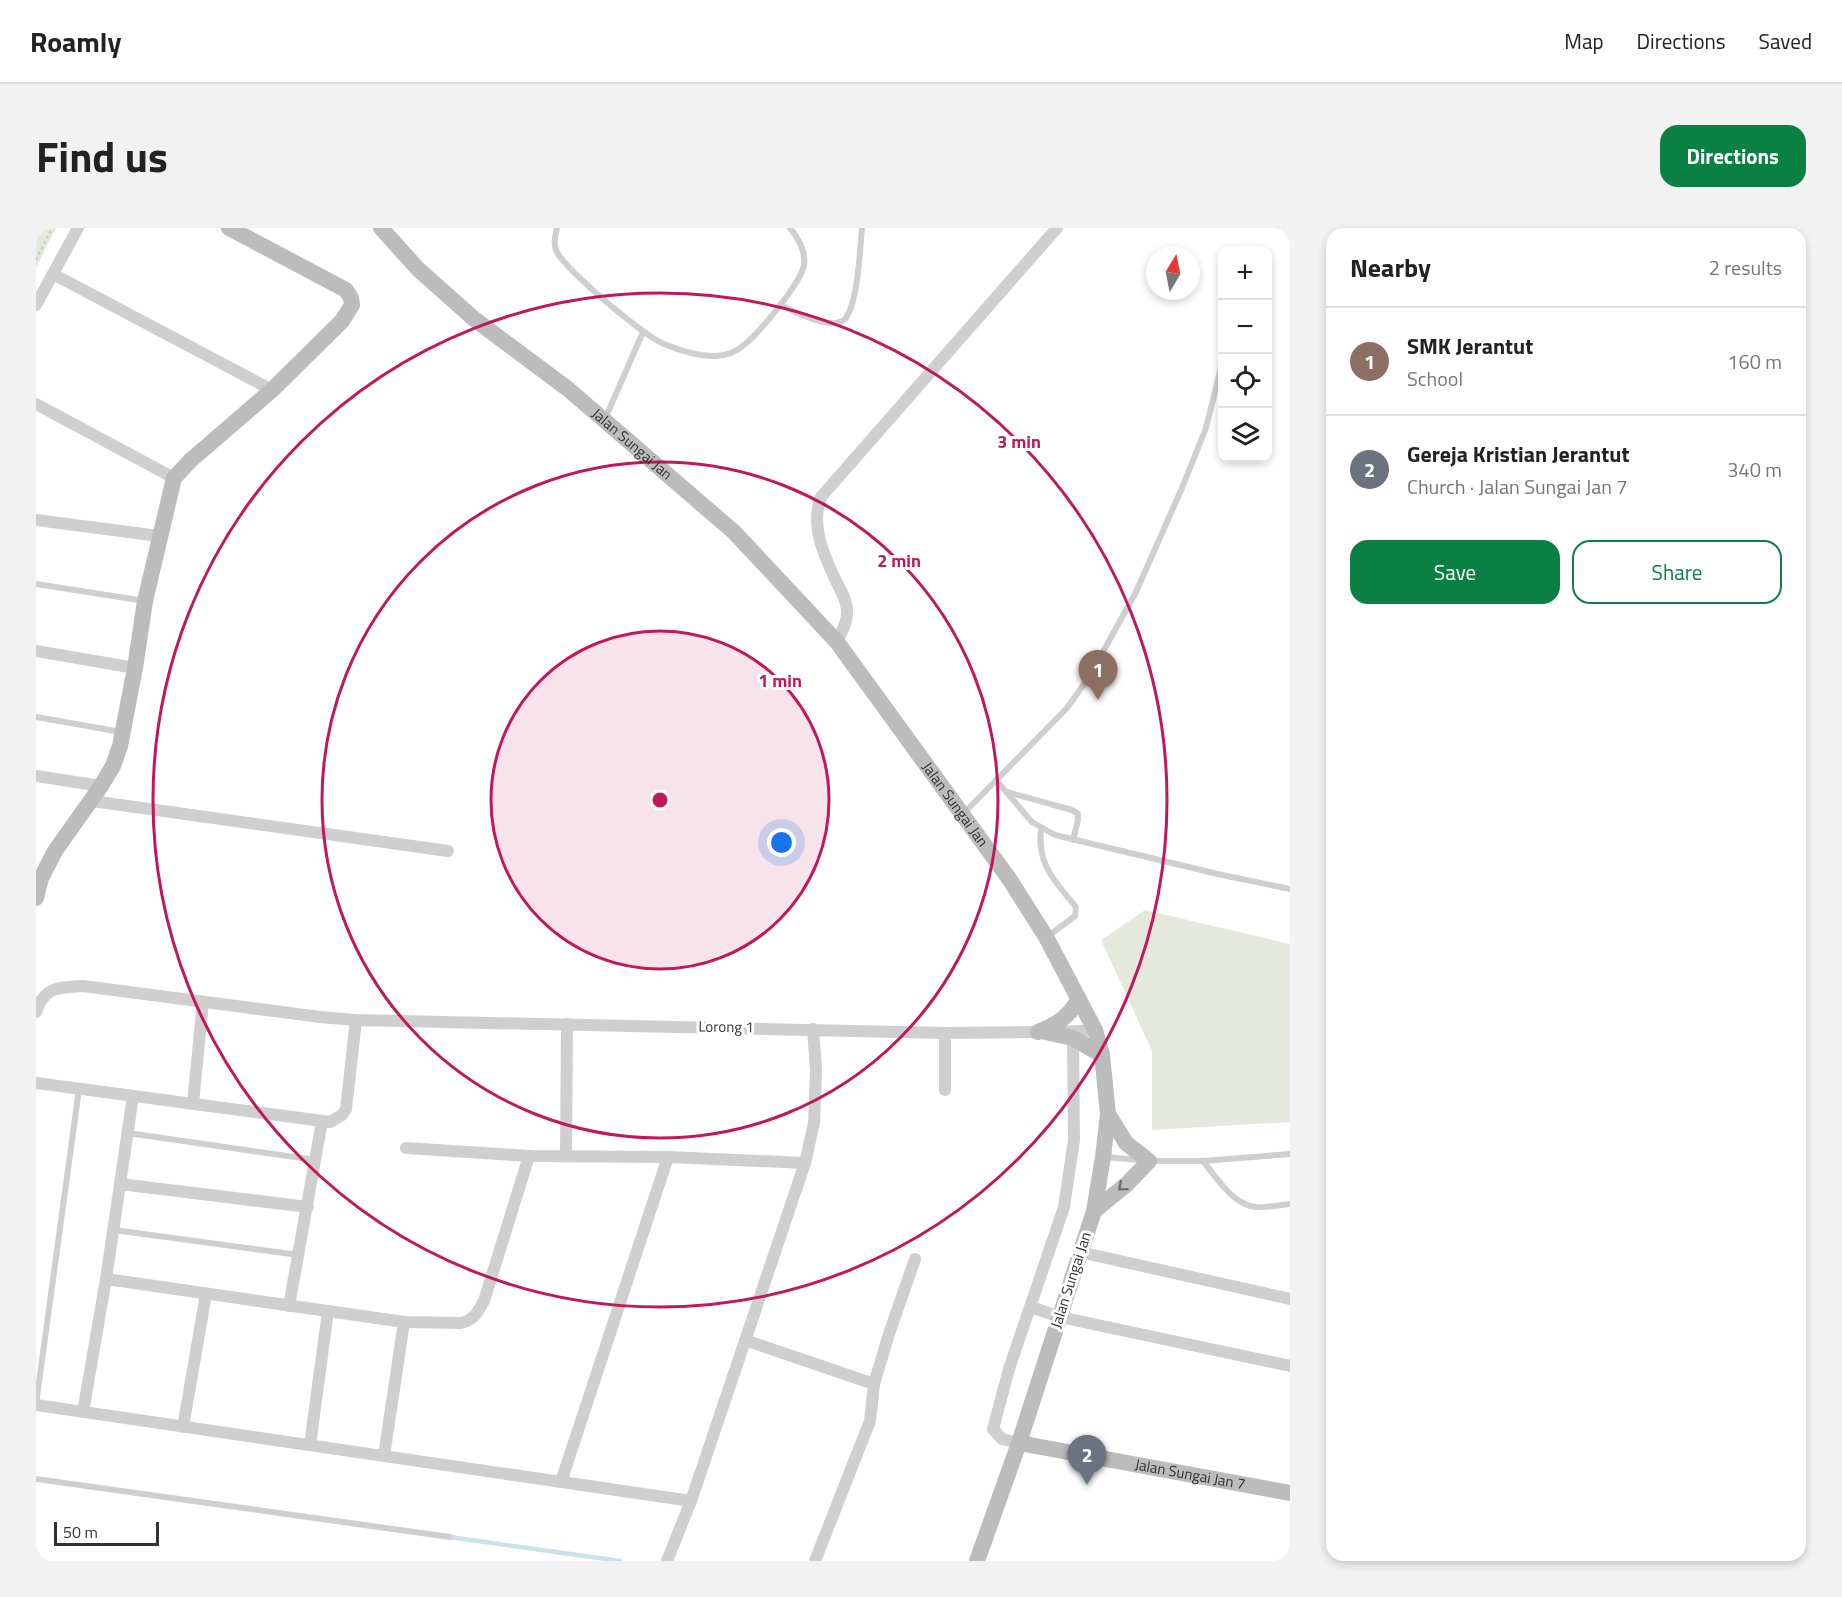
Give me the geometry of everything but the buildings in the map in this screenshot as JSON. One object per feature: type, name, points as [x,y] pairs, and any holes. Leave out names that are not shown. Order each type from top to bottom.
[{"type":"main road","points":[[36,898],[40,878],[54,851],[97,793],[113,766],[123,732],[145,601],[174,478],[191,460],[272,390],[342,321],[352,306],[351,298],[346,290],[229,228]]},
{"type":"main road","name":"Jalan Sungai Jan","points":[[381,228],[418,269],[473,318],[568,389],[734,532],[837,642],[1010,880],[1046,938],[1095,1030],[1102,1055],[1108,1114],[1094,1211],[1019,1443],[976,1561]]},
{"type":"main road","points":[[1041,1032],[1057,1025],[1079,999]]},
{"type":"main road","points":[[1041,1032],[1073,1038],[1102,1055]]},
{"type":"main road","points":[[1094,1211],[1127,1184],[1149,1161],[1126,1143],[1108,1114]]},
{"type":"main road","name":"Jalan Sungai Jan 7","points":[[1019,1443],[1290,1493]]},
{"type":"street","points":[[36,305],[78,228]]},
{"type":"street","points":[[837,642],[846,621],[847,612],[844,597],[821,543],[816,522],[821,497],[1057,228]]},
{"type":"street","points":[[53,274],[272,390]]},
{"type":"street","points":[[36,404],[174,478]]},
{"type":"street","points":[[36,519],[159,536]]},
{"type":"street","points":[[36,651],[135,668]]},
{"type":"street","points":[[36,777],[97,793],[448,852]]},
{"type":"street","name":"Lorong 1","points":[[36,1012],[42,997],[51,990],[83,986],[356,1020],[945,1033],[1095,1030]]},
{"type":"street","points":[[193,1104],[203,1002]]},
{"type":"street","points":[[36,1083],[330,1122],[337,1119],[346,1109],[356,1020]]},
{"type":"street","points":[[566,1156],[567,1023]]},
{"type":"street","points":[[667,1561],[691,1501],[805,1162],[814,1124],[816,1070],[813,1029]]},
{"type":"street","points":[[945,1033],[945,1090]]},
{"type":"street","points":[[1019,1443],[1002,1439],[993,1429],[1009,1369],[1064,1207],[1074,1140],[1073,1038]]},
{"type":"street","points":[[83,1412],[114,1230],[133,1096]]},
{"type":"street","points":[[289,1306],[322,1121]]},
{"type":"street","points":[[406,1148],[529,1156],[668,1157],[805,1162]]},
{"type":"street","points":[[106,1279],[404,1322],[461,1323],[469,1321],[478,1313],[484,1301],[529,1156]]},
{"type":"street","points":[[561,1482],[668,1157]]},
{"type":"street","points":[[120,1184],[308,1207]]},
{"type":"street","points":[[1080,1252],[1290,1299]]},
{"type":"street","points":[[815,1561],[870,1421],[874,1384],[915,1260]]},
{"type":"street","points":[[183,1427],[206,1294]]},
{"type":"street","points":[[1031,1307],[1060,1317],[1290,1366]]},
{"type":"street","points":[[310,1445],[328,1311]]},
{"type":"street","points":[[384,1456],[404,1322]]},
{"type":"street","points":[[745,1340],[874,1384]]},
{"type":"street","points":[[36,1405],[691,1501]]},
{"type":"lane","points":[[556,228],[554,241],[556,250],[570,270],[643,332],[661,343],[697,355],[716,356],[729,354],[744,346],[796,284],[804,264],[803,252],[798,238],[790,228]]},
{"type":"lane","points":[[780,305],[824,322],[834,323],[845,318],[856,287],[862,228]]},
{"type":"lane","points":[[605,420],[643,332]]},
{"type":"lane","points":[[962,814],[1067,708],[1089,677],[1136,592],[1182,488],[1206,428],[1218,379]]},
{"type":"lane","points":[[36,584],[145,601]]},
{"type":"lane","points":[[36,717],[123,732]]},
{"type":"lane","points":[[996,780],[1032,822],[1055,835],[1290,889]]},
{"type":"lane","points":[[1006,792],[1072,810],[1078,814],[1073,840]]},
{"type":"lane","points":[[1041,829],[1039,845],[1041,859],[1050,876],[1076,907],[1075,916],[1046,938]]},
{"type":"lane","points":[[36,1405],[80,1089]]},
{"type":"lane","points":[[128,1133],[315,1160]]},
{"type":"lane","points":[[1103,1157],[1149,1161],[1203,1161],[1290,1154]]},
{"type":"lane","points":[[1203,1161],[1231,1196],[1245,1203],[1256,1207],[1290,1204]]},
{"type":"lane","points":[[114,1230],[299,1255]]},
{"type":"lane","points":[[36,1479],[450,1537]]},
{"type":"path","points":[[36,260],[52,228]]},
{"type":"shaded area","points":[[36,228],[56,228],[36,268]]},
{"type":"shaded area","points":[[1145,910],[1290,944],[1290,1122],[1152,1130],[1152,1051],[1101,940]]},
{"type":"waterway","points":[[449,1537],[620,1561]]},
{"type":"place","name":"SMK Jerantut","points":[[1098,700]]},
{"type":"place","name":"Gereja Kristian Jerantut","points":[[1087,1485]]}]
